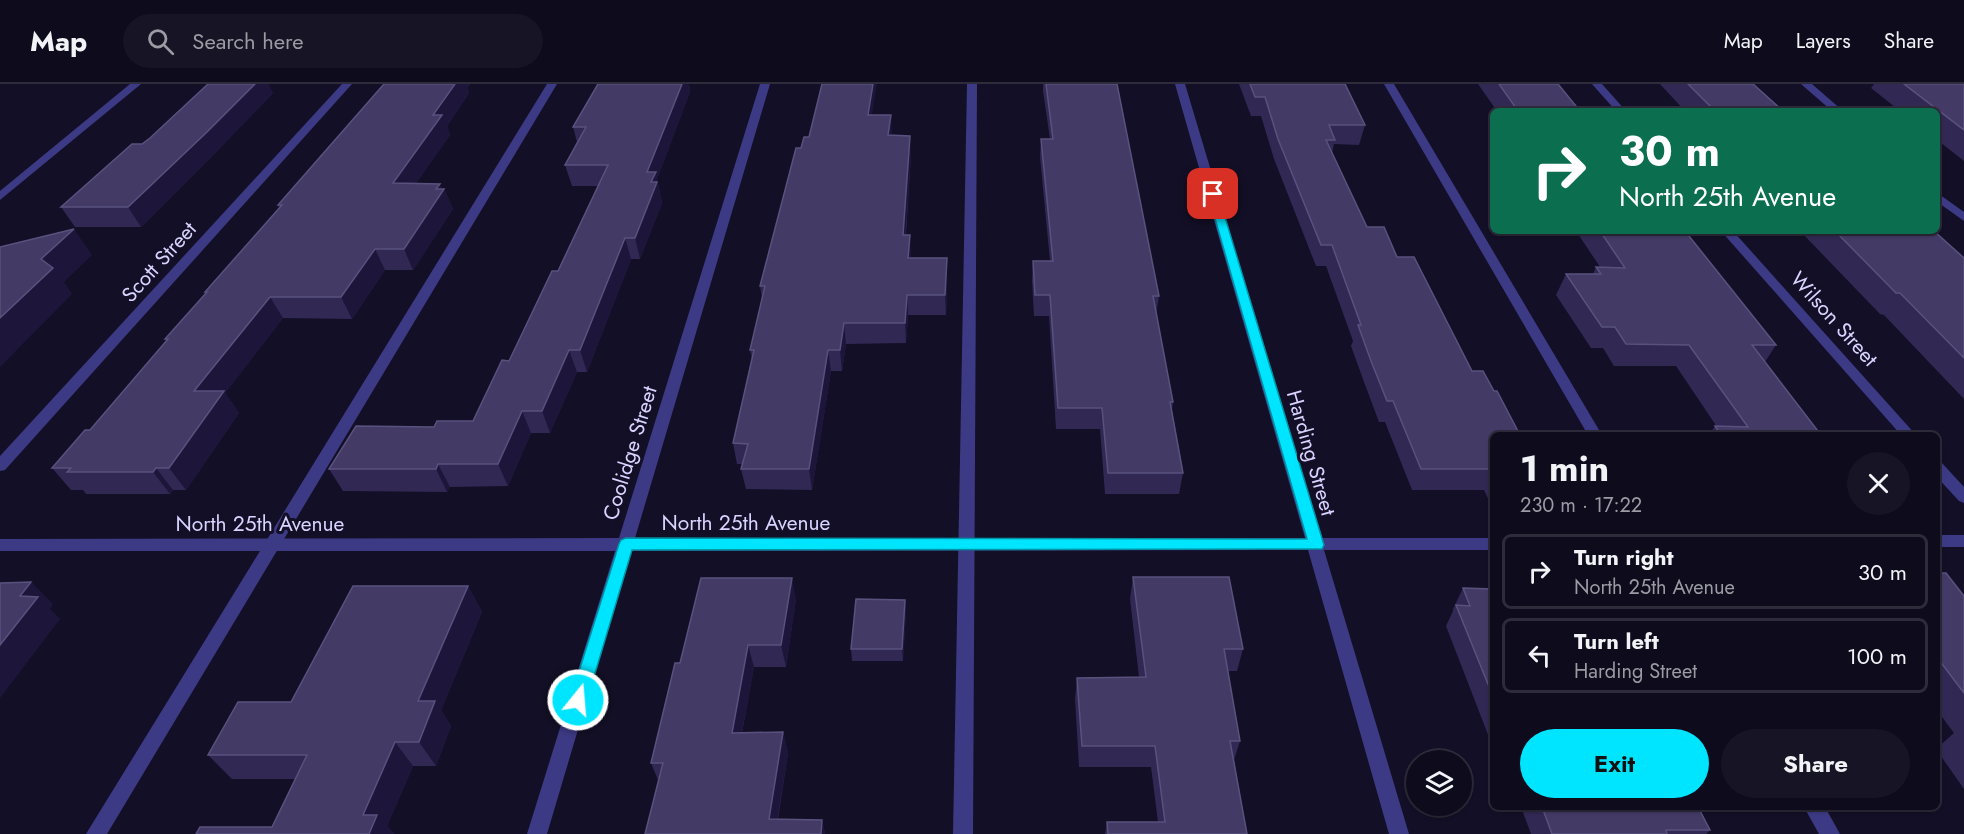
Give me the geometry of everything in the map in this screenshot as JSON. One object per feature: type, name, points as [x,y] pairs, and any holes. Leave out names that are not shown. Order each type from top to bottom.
[{"type":"street","points":[[0,197],[136,84]]},
{"type":"street","name":"Scott Street","points":[[0,466],[347,84]]},
{"type":"street","points":[[96,834],[552,84]]},
{"type":"street","name":"Coolidge Street","points":[[537,834],[765,84]]},
{"type":"street","points":[[963,834],[972,84]]},
{"type":"street","name":"Harding Street","points":[[1180,84],[1399,834]]},
{"type":"street","points":[[1389,84],[1593,432]]},
{"type":"street","points":[[1597,84],[1618,108]]},
{"type":"street","points":[[1806,84],[1834,108]]},
{"type":"street","points":[[1940,198],[1964,218]]},
{"type":"street","name":"Wilson Street","points":[[1730,234],[1906,432]]},
{"type":"street","points":[[1940,471],[1964,498]]},
{"type":"street","points":[[1940,542],[1964,541]]},
{"type":"street","name":"North 25th Avenue","points":[[0,545],[1490,544]]},
{"type":"street","points":[[1816,810],[1830,834]]},
{"type":"building","points":[[208,84],[255,84],[128,207],[61,207],[132,144],[142,144],[150,138]]},
{"type":"building","points":[[384,84],[455,84],[433,115],[442,115],[393,183],[440,184],[436,189],[444,189],[404,249],[375,249],[341,297],[270,297],[194,391],[224,391],[169,468],[156,468],[153,472],[67,472],[71,468],[52,468],[85,430],[90,430],[207,292],[205,292],[282,205],[278,205]]},
{"type":"building","points":[[598,84],[682,84],[647,172],[656,172],[651,182],[657,182],[635,238],[625,238],[580,350],[569,350],[542,411],[522,411],[498,464],[438,464],[436,469],[329,469],[356,426],[434,427],[437,421],[473,421],[502,360],[509,361],[552,271],[558,271],[608,165],[565,165],[586,127],[573,127]]},
{"type":"building","points":[[822,84],[873,84],[868,115],[891,115],[888,135],[910,136],[903,235],[910,235],[908,258],[947,258],[945,295],[907,295],[905,323],[844,323],[840,350],[828,350],[809,469],[741,469],[748,444],[733,443],[754,350],[750,350],[765,286],[760,286],[796,148],[801,148],[804,137],[809,137]]},
{"type":"building","points":[[1046,84],[1117,84],[1159,296],[1153,296],[1173,402],[1170,402],[1183,473],[1108,473],[1102,408],[1058,408],[1050,295],[1035,295],[1033,261],[1053,261],[1041,139],[1053,139]]},
{"type":"building","points":[[1250,84],[1345,84],[1365,125],[1329,125],[1335,140],[1326,140],[1367,227],[1384,227],[1397,257],[1414,257],[1472,371],[1483,371],[1494,391],[1497,391],[1518,432],[1490,432],[1490,469],[1421,469],[1393,401],[1387,401],[1371,361],[1358,325],[1361,325],[1332,245],[1321,245],[1278,139],[1265,97],[1255,97]]},
{"type":"building","points":[[1499,84],[1558,84],[1578,108],[1516,108]]},
{"type":"building","points":[[1688,84],[1753,84],[1780,108],[1712,108]]},
{"type":"building","points":[[1904,84],[1964,84],[1964,130],[1940,112],[1940,108],[1935,108]]},
{"type":"building","points":[[74,229],[41,259],[53,268],[0,318],[0,247]]},
{"type":"building","points":[[1602,234],[1687,234],[1776,345],[1752,345],[1819,432],[1719,432],[1715,426],[1748,427],[1689,345],[1626,344],[1615,327],[1602,327],[1566,274],[1601,274],[1596,267],[1625,268]]},
{"type":"building","points":[[1838,234],[1937,234],[1964,258],[1964,358],[1900,293],[1896,293]]},
{"type":"building","points":[[1940,573],[1946,573],[1964,596],[1964,693],[1940,661]]},
{"type":"building","points":[[1133,577],[1229,577],[1243,649],[1224,649],[1240,741],[1230,741],[1247,834],[1108,834],[1107,822],[1165,822],[1155,746],[1082,746],[1077,678],[1146,677]]},
{"type":"building","points":[[701,578],[792,578],[781,645],[748,645],[732,733],[783,732],[769,819],[822,820],[821,834],[645,834],[663,763],[651,763],[675,663],[680,663]]},
{"type":"building","points":[[31,582],[20,596],[38,597],[0,645],[0,583]]},
{"type":"building","points":[[353,586],[468,586],[418,701],[435,701],[419,742],[395,742],[363,815],[377,815],[369,834],[196,834],[200,827],[272,827],[307,755],[208,755],[238,702],[291,702]]},
{"type":"building","points":[[1463,588],[1490,589],[1490,689],[1456,605],[1470,606]]},
{"type":"building","points":[[856,599],[905,600],[902,649],[851,649]]},
{"type":"building","points":[[1543,810],[1700,810],[1710,830],[1666,830],[1667,834],[1552,834]]},
{"type":"route","points":[[578,700],[626,544],[1316,545],[1213,194]]}]
